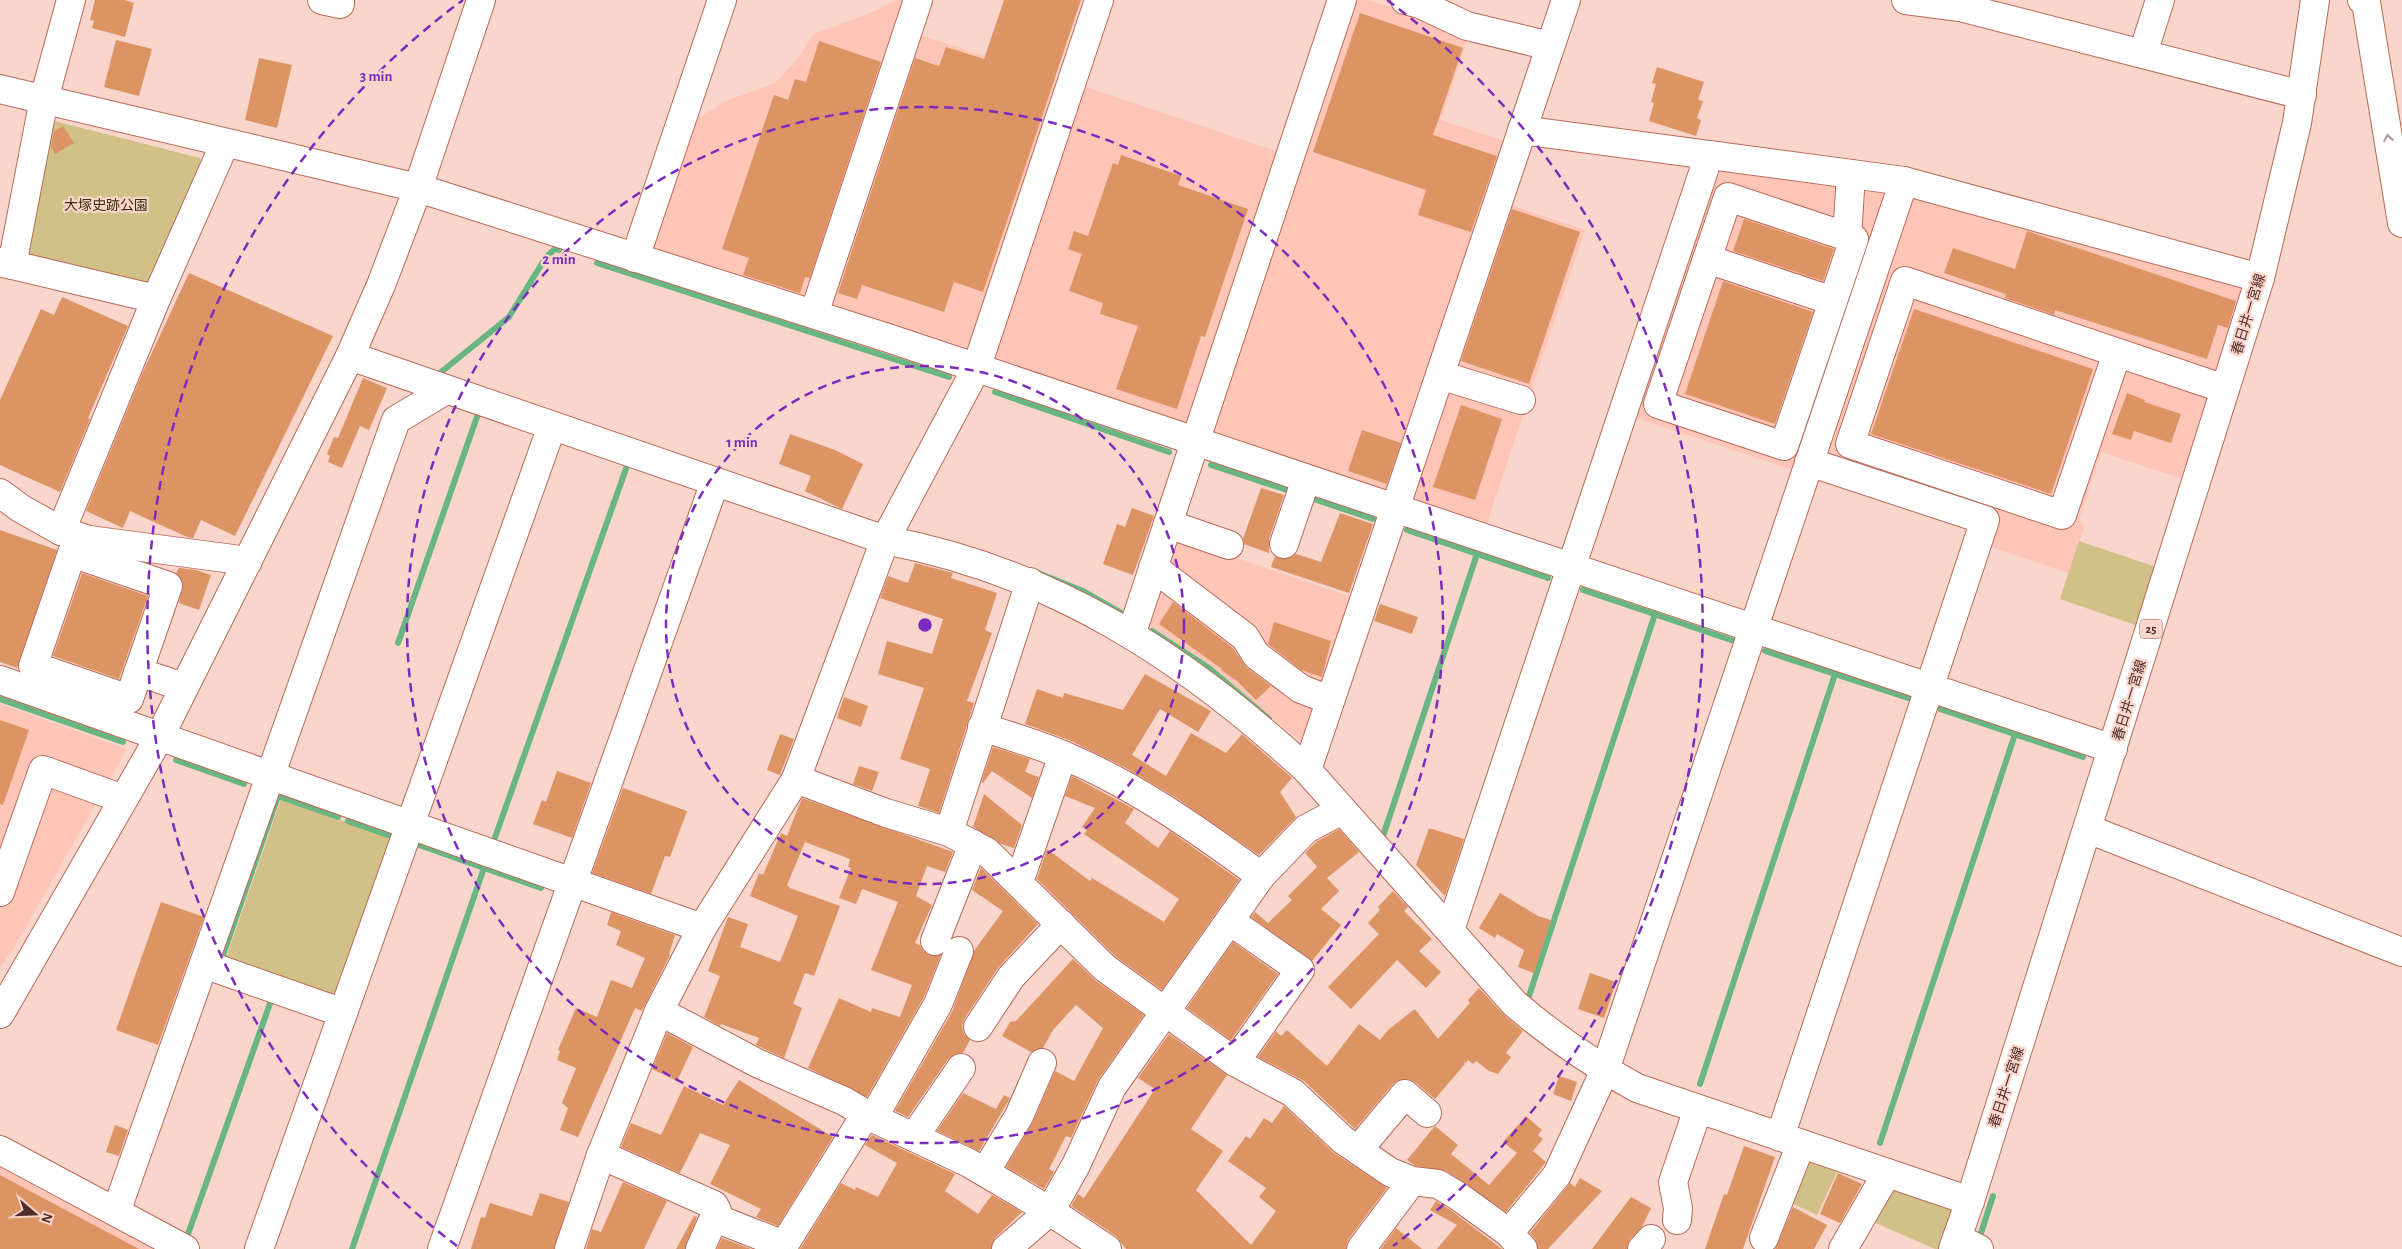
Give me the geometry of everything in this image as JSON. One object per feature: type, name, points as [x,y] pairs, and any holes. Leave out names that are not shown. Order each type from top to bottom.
[{"type":"street","points":[[71,0],[44,99],[6,264],[156,299]]},
{"type":"street","points":[[322,0],[340,4],[340,0]]},
{"type":"street","points":[[0,1014],[9,981],[124,799],[160,736],[350,356],[381,285],[418,188],[481,0]]},
{"type":"street","points":[[635,258],[722,0]]},
{"type":"street","points":[[814,314],[918,0]]},
{"type":"street","points":[[569,1249],[601,1155],[659,1011],[702,928],[796,779],[885,540],[976,369],[1099,0]]},
{"type":"street","points":[[1130,635],[1342,0]]},
{"type":"street","points":[[1405,0],[1420,4],[1467,26],[1550,46]]},
{"type":"street","points":[[1307,770],[1566,0]]},
{"type":"street","points":[[1906,0],[1961,3],[2302,95]]},
{"type":"street","points":[[2143,52],[2160,0]]},
{"type":"street","name":"春日井一宮線","points":[[1963,1245],[1970,1201],[2260,278],[2302,95],[2315,0]]},
{"type":"street","points":[[2362,0],[2366,2],[2402,223]]},
{"type":"street","points":[[0,89],[418,188],[814,314],[2113,749]]},
{"type":"street","points":[[1522,130],[1904,181],[2260,278]]},
{"type":"street","points":[[61,531],[156,299],[225,143]]},
{"type":"street","points":[[1450,930],[1709,155]]},
{"type":"street","points":[[1847,237],[1851,174]]},
{"type":"street","points":[[796,779],[886,813],[948,832],[987,852],[1105,968],[1166,1013],[1235,1062],[1293,1093],[1343,1140],[1390,1172],[1412,1181],[1438,1184],[1458,1196],[1516,1241],[1557,1175],[1605,1070],[1904,181]]},
{"type":"street","points":[[1728,197],[1854,239],[1784,446],[1658,404],[1707,259],[1728,197]]},
{"type":"street","points":[[1707,259],[1833,301]]},
{"type":"street","points":[[2117,353],[2062,515],[1850,444],[1905,281],[2225,389]]},
{"type":"street","points":[[350,356],[885,540],[924,547],[1030,582],[1080,605],[1214,690],[1307,770],[1514,1002],[1549,1033],[1605,1070],[1637,1088],[1970,1201]]},
{"type":"street","points":[[1440,375],[1521,400]]},
{"type":"street","points":[[116,1212],[396,420],[446,390]]},
{"type":"street","points":[[259,1249],[552,426]]},
{"type":"street","points":[[1764,1238],[1791,1140],[1929,688],[1985,520],[1809,462]]},
{"type":"street","points":[[1284,544],[1306,479]]},
{"type":"street","points":[[442,1249],[715,482]]},
{"type":"street","points":[[0,493],[20,508],[61,531],[88,540],[248,561]]},
{"type":"street","points":[[1168,524],[1229,545]]},
{"type":"street","points":[[72,553],[168,586],[138,672],[129,699],[33,666],[72,553]]},
{"type":"street","points":[[1153,567],[1245,637],[1256,655],[1301,689],[1330,700]]},
{"type":"street","points":[[948,832],[1030,582]]},
{"type":"street","points":[[138,672],[184,687]]},
{"type":"street","points":[[0,680],[702,928]]},
{"type":"street","points":[[982,727],[1063,755],[1126,786],[1187,822],[1261,876]]},
{"type":"street","points":[[1019,882],[1063,755]]},
{"type":"street","points":[[0,892],[43,770],[124,799]]},
{"type":"street","points":[[1006,1249],[1050,1211],[1076,1165],[1112,1087],[1261,876],[1306,829],[1342,810]]},
{"type":"street","points":[[2088,830],[2402,952]]},
{"type":"street","points":[[715,1218],[784,1245],[869,1116],[938,1004],[947,946],[973,844]]},
{"type":"street","points":[[1230,921],[1300,970],[1235,1062]]},
{"type":"street","points":[[978,1026],[1011,977],[1061,924]]},
{"type":"street","points":[[204,964],[343,1013]]},
{"type":"street","points":[[659,1011],[757,1063],[844,1101],[869,1116],[985,1172],[1108,1249]]},
{"type":"street","points":[[985,1172],[1019,1116],[1042,1063]]},
{"type":"street","points":[[914,1137],[962,1068]]},
{"type":"street","points":[[1358,1150],[1404,1094],[1427,1113]]},
{"type":"street","points":[[1677,1220],[1678,1208],[1673,1182],[1698,1109]]},
{"type":"street","points":[[0,1150],[185,1249]]},
{"type":"street","points":[[601,1155],[714,1205],[717,1210],[715,1218],[700,1249]]},
{"type":"street","points":[[1843,1249],[1887,1173]]},
{"type":"street","points":[[1361,1249],[1412,1181]]},
{"type":"shaded area","points":[[896,0],[907,0],[811,294],[803,299],[654,250],[651,242],[690,123],[726,101],[775,83],[795,62],[814,34],[878,10]]},
{"type":"shaded area","points":[[1358,0],[1367,0],[1413,13],[1468,38],[1441,120],[1507,142],[1391,488],[1382,492],[1214,437],[1211,430],[1351,3]]},
{"type":"shaded area","points":[[917,34],[1058,80],[968,348],[960,353],[832,310],[828,302]]},
{"type":"shaded area","points":[[1083,86],[1279,152],[1188,424],[1181,426],[997,364],[993,356]]},
{"type":"shaded area","points":[[1721,167],[1882,186],[1888,196],[1796,471],[1633,417],[1714,172]]},
{"type":"shaded area","points":[[1916,195],[2238,283],[2244,294],[2186,480],[2101,452],[2079,520],[2084,528],[2069,573],[1988,546],[1999,513],[1831,456],[1826,447],[1909,198]]},
{"type":"shaded area","points":[[1507,204],[1585,230],[1486,526],[1414,503],[1411,494]]},
{"type":"shaded area","points":[[1174,537],[1355,598],[1305,745],[1210,665],[1145,623]]},
{"type":"shaded area","points":[[0,704],[127,749],[15,946],[0,968]]},
{"type":"shaded area","points":[[0,1163],[163,1249],[0,1249]]},
{"type":"green space","name":"大塚史跡公園","points":[[55,121],[200,158],[204,166],[152,282],[142,285],[27,258],[45,128]]},
{"type":"green space","points":[[2079,541],[2159,568],[2141,627],[2060,599]]},
{"type":"green space","points":[[281,799],[395,839],[340,997],[226,958]]},
{"type":"green space","points":[[1805,1157],[1839,1168],[1817,1215],[1789,1202]]},
{"type":"green space","points":[[1897,1188],[1953,1208],[1942,1249],[1935,1249],[1871,1221],[1886,1194]]},
{"type":"building","points":[[95,0],[125,0],[134,3],[125,37],[92,28],[94,21],[90,20]]},
{"type":"building","points":[[1004,0],[1081,0],[983,292],[954,282],[944,312],[862,285],[857,299],[838,293],[915,58],[939,66],[946,47],[984,59]]},
{"type":"building","points":[[1360,13],[1463,48],[1433,135],[1497,156],[1471,232],[1418,215],[1426,190],[1313,152]]},
{"type":"building","points":[[116,40],[152,49],[139,96],[104,87]]},
{"type":"building","points":[[819,41],[881,62],[810,278],[805,277],[800,293],[743,275],[749,258],[722,249],[774,95],[788,100],[795,79],[806,82]]},
{"type":"building","points":[[259,58],[292,65],[277,128],[245,120]]},
{"type":"building","points":[[1657,67],[1704,82],[1698,100],[1703,101],[1697,118],[1701,120],[1696,136],[1649,121],[1654,103],[1651,102],[1656,84],[1652,83]]},
{"type":"building","points":[[63,126],[74,143],[55,154],[51,147],[54,131]]},
{"type":"building","points":[[1121,155],[1181,176],[1178,185],[1248,209],[1205,337],[1201,336],[1177,409],[1116,389],[1138,326],[1100,314],[1103,303],[1069,291],[1082,254],[1068,249],[1074,231],[1088,236],[1113,163],[1118,165]]},
{"type":"building","points":[[1512,209],[1580,232],[1529,384],[1461,361]]},
{"type":"building","points":[[1744,219],[1834,249],[1823,281],[1733,251]]},
{"type":"building","points":[[2027,231],[2236,301],[2228,328],[2218,325],[2207,359],[2055,310],[2054,315],[2005,298],[2006,294],[1944,273],[1953,248],[2015,269]]},
{"type":"building","points":[[189,273],[333,336],[235,536],[201,520],[193,538],[187,537],[130,511],[123,528],[86,511],[142,374]]},
{"type":"building","points":[[1723,281],[1813,312],[1775,424],[1685,394]]},
{"type":"building","points":[[62,297],[128,326],[88,418],[90,419],[60,492],[0,465],[0,400],[41,309],[54,315]]},
{"type":"building","points":[[1914,309],[2093,369],[2051,494],[1871,434]]},
{"type":"building","points":[[363,378],[387,388],[369,430],[360,426],[342,468],[328,462],[330,456],[327,454],[334,437],[338,438]]},
{"type":"building","points":[[2127,393],[2145,400],[2144,402],[2181,414],[2171,443],[2134,431],[2131,440],[2112,434]]},
{"type":"building","points":[[1461,405],[1502,419],[1475,500],[1433,487]]},
{"type":"building","points":[[1362,430],[1401,443],[1387,484],[1348,471]]},
{"type":"building","points":[[790,434],[835,450],[863,464],[842,509],[805,491],[811,476],[779,464]]},
{"type":"building","points":[[1261,488],[1284,495],[1269,539],[1269,553],[1244,544],[1243,539]]},
{"type":"building","points":[[1132,508],[1154,516],[1133,575],[1103,564],[1117,524],[1125,527]]},
{"type":"building","points":[[1340,513],[1373,524],[1349,593],[1271,567],[1275,556],[1287,559],[1296,554],[1321,562]]},
{"type":"building","points":[[0,530],[57,550],[17,668],[0,662]]},
{"type":"building","points":[[915,563],[953,573],[951,578],[997,593],[985,630],[992,633],[967,701],[974,703],[939,813],[918,806],[930,769],[900,759],[924,688],[878,674],[887,641],[932,654],[943,619],[880,598],[888,576],[908,583]]},
{"type":"building","points":[[179,568],[196,570],[211,575],[199,610],[179,603],[183,584],[176,573]]},
{"type":"building","points":[[82,573],[148,596],[119,679],[53,656]]},
{"type":"building","points":[[1173,602],[1233,648],[1246,667],[1271,686],[1256,700],[1222,669],[1159,624]]},
{"type":"building","points":[[1380,604],[1418,617],[1412,634],[1374,621]]},
{"type":"building","points":[[1274,622],[1331,641],[1322,677],[1301,670],[1268,644]]},
{"type":"building","points":[[1145,674],[1211,711],[1198,732],[1160,709],[1132,755],[1166,776],[1191,733],[1226,753],[1242,734],[1292,778],[1280,792],[1296,817],[1259,855],[1175,797],[1124,767],[1069,740],[1025,724],[1037,689],[1063,698],[1064,693],[1123,710]]},
{"type":"building","points":[[844,697],[868,706],[861,727],[837,718]]},
{"type":"building","points":[[0,720],[29,730],[3,805],[0,804]]},
{"type":"building","points":[[780,734],[794,739],[780,775],[767,770]]},
{"type":"building","points":[[993,747],[1030,759],[1025,772],[1039,777],[1032,798],[992,771],[981,783]]},
{"type":"building","points":[[859,766],[879,772],[872,791],[853,784]]},
{"type":"building","points":[[557,771],[591,783],[572,838],[533,824],[542,800],[546,802]]},
{"type":"building","points":[[1072,776],[1134,809],[1125,823],[1158,848],[1170,831],[1239,880],[1162,990],[1115,956],[1037,879],[1047,849],[1090,881],[1092,878],[1164,922],[1179,899],[1084,834],[1087,830],[1082,827],[1095,808],[1065,796]]},
{"type":"building","points":[[623,788],[687,811],[670,857],[665,856],[651,894],[592,873]]},
{"type":"building","points":[[984,794],[1022,825],[1014,848],[1001,844],[973,827]]},
{"type":"building","points":[[802,798],[953,852],[945,872],[927,866],[916,896],[932,905],[915,943],[920,945],[923,951],[929,955],[941,955],[924,997],[867,1097],[808,1068],[839,998],[871,1012],[872,1008],[900,1017],[912,985],[871,970],[898,902],[862,889],[856,904],[839,898],[851,868],[848,867],[850,859],[805,842],[787,885],[790,888],[840,906],[814,976],[805,973],[793,1004],[802,1008],[784,1058],[756,1045],[759,1038],[721,1024],[720,1026],[704,1017],[720,976],[708,971],[728,917],[748,924],[740,947],[780,962],[798,916],[750,896],[759,873],[763,875],[781,833],[787,836]]},
{"type":"building","points":[[1429,828],[1464,839],[1445,896],[1416,865]]},
{"type":"building","points":[[1339,829],[1359,852],[1327,878],[1339,891],[1321,909],[1341,925],[1312,961],[1251,917],[1255,912],[1268,923],[1292,900],[1288,896],[1317,867],[1305,853],[1316,842]]},
{"type":"building","points":[[981,868],[1038,924],[998,968],[965,1018],[962,1026],[964,1034],[970,1040],[963,1053],[955,1054],[948,1059],[908,1117],[895,1111],[952,1012],[974,951],[1003,911],[972,890]]},
{"type":"building","points":[[1393,891],[1408,907],[1404,911],[1432,939],[1419,951],[1441,972],[1426,988],[1397,960],[1351,1009],[1328,987],[1379,934],[1368,923],[1380,910],[1378,907]]},
{"type":"building","points":[[1500,893],[1538,916],[1551,920],[1534,973],[1518,967],[1524,950],[1497,934],[1495,938],[1479,928]]},
{"type":"building","points":[[161,902],[204,917],[158,1045],[116,1030]]},
{"type":"building","points":[[611,912],[675,935],[670,955],[642,1011],[635,1008],[578,1137],[560,1130],[568,1108],[562,1103],[576,1068],[557,1060],[560,1051],[558,1050],[576,1008],[597,1017],[611,980],[632,988],[645,958],[616,945],[621,931],[607,925]]},
{"type":"building","points":[[1233,942],[1278,974],[1231,1040],[1187,1008]]},
{"type":"building","points":[[1073,959],[1096,981],[1144,1015],[1098,1080],[1071,1138],[1066,1136],[1049,1169],[1054,1172],[1044,1189],[1006,1167],[1033,1122],[1055,1071],[1074,1081],[1103,1028],[1076,1005],[1053,1030],[1043,1048],[1031,1052],[1002,1036],[1010,1022],[1016,1021]]},
{"type":"building","points":[[1590,973],[1616,982],[1604,1018],[1578,1009]]},
{"type":"building","points":[[1479,988],[1502,1013],[1523,1031],[1506,1053],[1511,1057],[1498,1074],[1489,1071],[1476,1061],[1473,1064],[1468,1060],[1466,1063],[1463,1062],[1465,1064],[1435,1099],[1415,1082],[1407,1079],[1399,1080],[1393,1084],[1355,1129],[1304,1081],[1258,1057],[1276,1031],[1281,1036],[1287,1030],[1327,1066],[1359,1024],[1380,1040],[1388,1030],[1415,1009],[1438,1039],[1470,1003],[1468,1000]]},
{"type":"building","points":[[667,1033],[693,1047],[677,1081],[652,1069]]},
{"type":"building","points":[[1169,1034],[1227,1075],[1191,1129],[1223,1151],[1196,1190],[1251,1245],[1276,1211],[1259,1197],[1266,1188],[1228,1161],[1246,1136],[1250,1139],[1264,1118],[1272,1123],[1284,1106],[1334,1153],[1387,1188],[1348,1240],[1346,1249],[1126,1249],[1116,1236],[1071,1206],[1078,1194],[1084,1198],[1155,1089],[1138,1078]]},
{"type":"building","points":[[1559,1076],[1577,1082],[1571,1101],[1553,1094]]},
{"type":"building","points":[[739,1080],[833,1137],[778,1226],[756,1217],[761,1209],[710,1184],[730,1145],[700,1133],[680,1173],[621,1147],[631,1123],[661,1135],[684,1086],[723,1105]]},
{"type":"building","points":[[963,1093],[996,1109],[1004,1095],[1010,1098],[979,1151],[937,1131]]},
{"type":"building","points":[[1526,1116],[1542,1130],[1538,1135],[1543,1139],[1533,1151],[1546,1162],[1506,1212],[1446,1171],[1416,1166],[1407,1160],[1435,1126],[1458,1145],[1451,1154],[1489,1185],[1517,1153],[1503,1142]]},
{"type":"building","points":[[115,1125],[128,1130],[119,1156],[106,1152]]},
{"type":"building","points":[[872,1135],[955,1174],[945,1191],[978,1214],[992,1195],[1022,1212],[995,1238],[991,1249],[800,1249],[841,1183],[855,1190],[856,1187],[878,1197],[897,1163],[865,1145]]},
{"type":"building","points":[[1744,1146],[1775,1157],[1743,1249],[1705,1249],[1724,1194],[1727,1195]]},
{"type":"building","points":[[1838,1173],[1862,1184],[1840,1223],[1820,1214]]},
{"type":"building","points":[[0,1175],[90,1223],[139,1249],[0,1249]]},
{"type":"building","points":[[1580,1178],[1602,1191],[1548,1249],[1538,1249],[1535,1239],[1530,1233],[1570,1183],[1575,1187]]},
{"type":"building","points":[[623,1182],[667,1201],[644,1249],[586,1249],[592,1229],[601,1232]]},
{"type":"building","points":[[540,1193],[569,1202],[554,1249],[471,1249],[481,1217],[485,1218],[490,1203],[532,1216]]},
{"type":"building","points":[[1631,1197],[1651,1208],[1642,1227],[1630,1239],[1627,1249],[1592,1249]]},
{"type":"building","points":[[1436,1201],[1502,1249],[1437,1249],[1457,1225],[1430,1210]]},
{"type":"building","points":[[1793,1207],[1827,1225],[1814,1249],[1775,1249]]},
{"type":"building","points":[[694,1216],[697,1217],[685,1249],[676,1249]]},
{"type":"building","points":[[1396,1228],[1422,1249],[1381,1249]]},
{"type":"building","points":[[722,1238],[751,1249],[717,1249]]},
{"type":"waterway","points":[[435,377],[509,317],[546,257],[555,249],[559,250]]},
{"type":"waterway","points":[[597,263],[949,377]]},
{"type":"waterway","points":[[995,392],[1169,452]]},
{"type":"waterway","points":[[398,643],[478,414]]},
{"type":"waterway","points":[[1211,465],[1293,492]]},
{"type":"waterway","points":[[493,843],[627,466]]},
{"type":"waterway","points":[[1308,497],[1373,519]]},
{"type":"waterway","points":[[1407,530],[1548,578]]},
{"type":"waterway","points":[[1383,836],[1477,554]]},
{"type":"waterway","points":[[1033,571],[1083,591],[1120,612]]},
{"type":"waterway","points":[[1583,590],[1734,641]]},
{"type":"waterway","points":[[1528,999],[1655,614]]},
{"type":"waterway","points":[[1152,631],[1209,668],[1269,719]]},
{"type":"waterway","points":[[1765,651],[1911,699]]},
{"type":"waterway","points":[[1700,1084],[1835,674]]},
{"type":"waterway","points":[[0,699],[123,742]]},
{"type":"waterway","points":[[1940,709],[2083,757]]},
{"type":"waterway","points":[[1880,1143],[2015,734]]},
{"type":"waterway","points":[[176,760],[244,784]]},
{"type":"waterway","points":[[228,963],[223,955],[278,796],[338,817]]},
{"type":"waterway","points":[[348,821],[391,836]]},
{"type":"waterway","points":[[419,845],[541,888]]},
{"type":"waterway","points":[[352,1249],[484,868]]},
{"type":"waterway","points":[[187,1237],[272,998]]},
{"type":"waterway","points":[[1980,1236],[1993,1196]]}]
